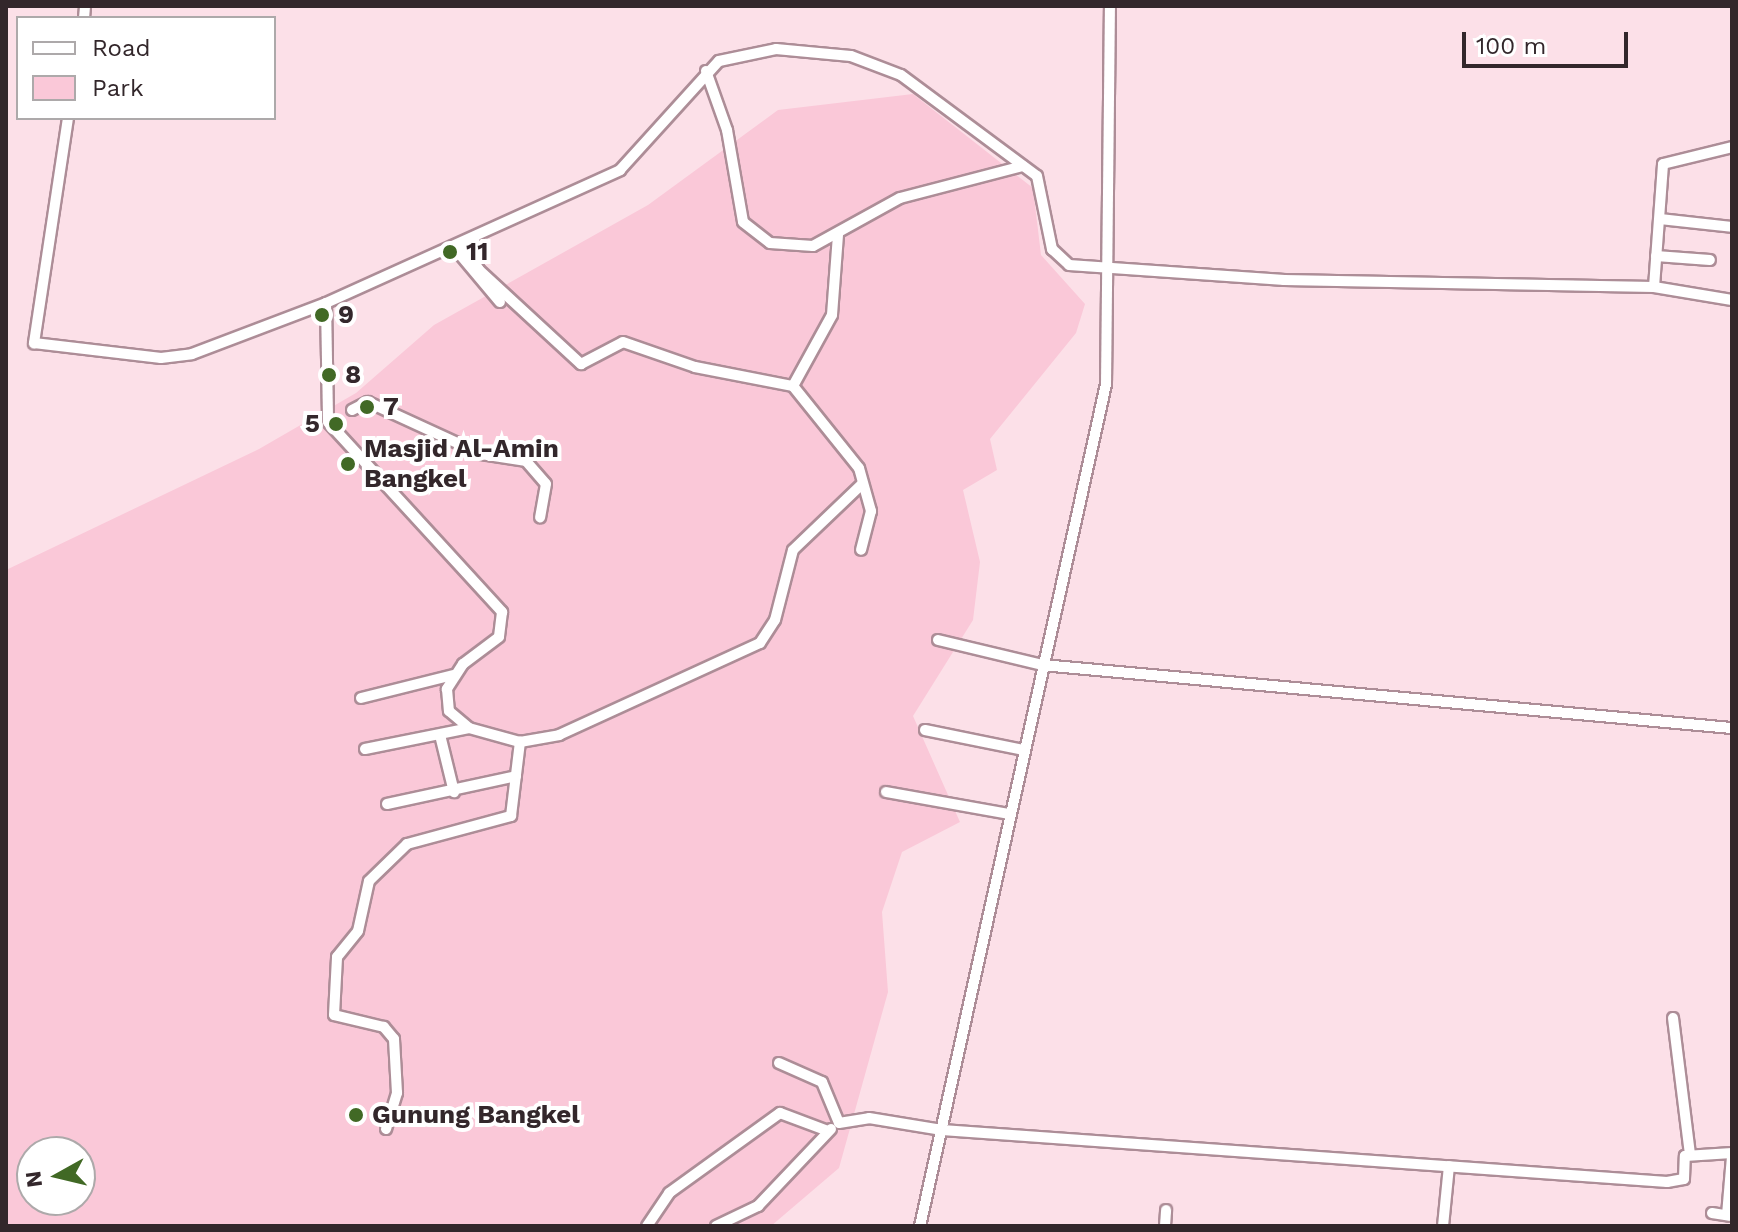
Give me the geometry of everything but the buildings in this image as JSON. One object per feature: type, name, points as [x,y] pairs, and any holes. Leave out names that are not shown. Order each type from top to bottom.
[{"type":"street","points":[[920,1226],[1106,384],[1104,269],[1110,6]]},
{"type":"street","points":[[68,120],[34,343],[179,357],[326,303],[620,170],[655,140],[706,71],[739,52],[851,56],[901,75],[1023,166],[1045,188],[1052,249],[1069,265],[1104,269],[1654,287],[1732,300]]},
{"type":"street","points":[[706,71],[751,233],[799,246],[838,235],[854,217],[900,198],[1023,166]]},
{"type":"street","points":[[1654,287],[1663,164],[1732,147]]},
{"type":"street","points":[[1660,219],[1732,227]]},
{"type":"street","points":[[793,386],[832,315],[838,235]]},
{"type":"street","points":[[457,244],[500,302]]},
{"type":"street","points":[[457,244],[479,270],[581,364],[623,342],[695,367],[793,386],[838,435],[862,484],[871,511],[861,550]]},
{"type":"street","points":[[1656,256],[1710,260]]},
{"type":"street","points":[[326,303],[328,422],[502,612],[499,637],[453,675],[361,698]]},
{"type":"street","points":[[352,410],[368,402],[481,454],[526,461],[546,484],[540,517]]},
{"type":"street","points":[[365,749],[469,728],[520,742],[591,723],[760,643],[775,620],[793,550],[862,484]]},
{"type":"street","points":[[938,640],[1042,665],[1732,728]]},
{"type":"street","points":[[453,675],[445,700],[469,728]]},
{"type":"street","points":[[925,730],[1023,750]]},
{"type":"street","points":[[440,735],[454,792]]},
{"type":"street","points":[[386,1129],[397,1093],[394,1039],[384,1027],[334,1015],[337,957],[358,931],[365,891],[385,863],[416,841],[507,819],[520,742]]},
{"type":"street","points":[[387,804],[454,792],[516,776]]},
{"type":"street","points":[[886,792],[1009,814]]},
{"type":"street","points":[[716,1226],[758,1206],[839,1123],[869,1118],[942,1130],[1667,1182],[1684,1179],[1690,1154],[1673,1018]]},
{"type":"street","points":[[779,1063],[822,1082],[839,1123]]},
{"type":"street","points":[[647,1226],[669,1193],[724,1161],[780,1113],[828,1131]]},
{"type":"street","points":[[1690,1154],[1732,1155],[1729,1216],[1712,1213]]},
{"type":"street","points":[[1443,1226],[1449,1166]]},
{"type":"street","points":[[1165,1226],[1166,1210]]},
{"type":"green space","points":[[913,94],[1033,188],[1041,255],[1085,304],[1076,333],[990,439],[997,470],[963,490],[980,562],[973,620],[913,716],[960,822],[902,852],[882,912],[888,992],[839,1168],[771,1226],[6,1226],[6,570],[259,449],[356,393],[434,325],[648,205],[778,110]]},
{"type":"place","name":"11","points":[[450,252]]},
{"type":"place","name":"9","points":[[322,315]]},
{"type":"place","name":"8","points":[[329,375]]},
{"type":"place","name":"7","points":[[367,407]]},
{"type":"place","name":"5","points":[[336,424]]},
{"type":"place","name":"Masjid Al-Amin Bangkel","points":[[348,464]]},
{"type":"place","name":"Gunung Bangkel","points":[[356,1115]]}]
